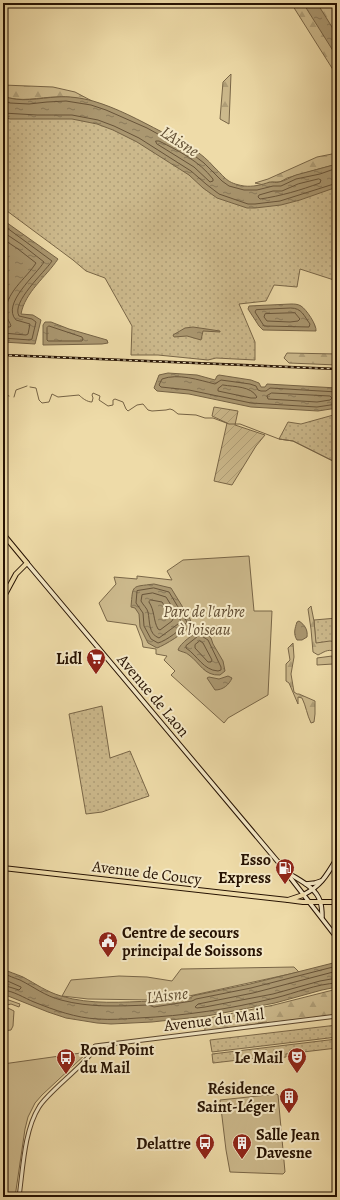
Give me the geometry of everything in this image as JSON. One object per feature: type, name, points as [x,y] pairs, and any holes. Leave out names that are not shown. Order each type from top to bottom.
[{"type":"main road","name":"Avenue de Laon","points":[[3,534],[287,872]]},
{"type":"main road","points":[[3,598],[16,574],[27,562]]},
{"type":"main road","points":[[288,900],[313,890],[326,876],[337,858]]},
{"type":"main road","name":"Avenue de Coucy","points":[[3,868],[301,902],[337,902]]},
{"type":"main road","points":[[287,872],[313,890],[321,902],[323,918]]},
{"type":"main road","points":[[287,872],[337,938]]},
{"type":"main road","points":[[304,884],[313,884],[322,881]]},
{"type":"main road","points":[[296,897],[298,888]]},
{"type":"street","name":"Avenue du Mail","points":[[19,1197],[28,1132],[32,1118],[44,1098],[85,1060],[94,1050],[95,1046],[337,1016]]},
{"type":"green space","points":[[291,3],[332,3],[337,12],[337,76]]},
{"type":"green space","points":[[231,74],[229,124],[220,119],[223,82]]},
{"type":"green space","points":[[3,85],[53,87],[75,92],[92,101],[65,97],[23,99],[10,98],[3,96]]},
{"type":"green space","points":[[3,106],[98,111],[224,192],[260,194],[337,157],[337,281],[300,269],[297,287],[274,285],[266,301],[239,304],[255,342],[255,360],[216,358],[208,360],[158,355],[131,355],[132,326],[105,278],[86,271],[3,208]]},
{"type":"green space","points":[[337,153],[337,164],[287,178],[280,182],[272,182],[264,185],[255,183],[268,179],[317,157]]},
{"type":"green space","points":[[287,353],[337,354],[337,365],[289,363],[284,358]]},
{"type":"green space","points":[[214,407],[238,411],[235,425],[265,435],[256,446],[232,485],[214,481],[227,423],[212,416]]},
{"type":"green space","points":[[337,414],[337,463],[293,441],[279,439],[288,422],[301,424]]},
{"type":"green space","name":"Parc de l'arbre à l'oiseau","points":[[249,556],[254,611],[272,611],[268,695],[228,718],[224,723],[171,675],[175,671],[164,660],[167,656],[156,654],[156,649],[143,647],[136,625],[107,621],[99,603],[116,584],[114,577],[137,579],[137,576],[172,580],[167,571],[183,560]]},
{"type":"green space","points":[[311,606],[316,643],[330,641],[337,642],[337,653],[330,650],[318,655],[313,652],[308,609]]},
{"type":"green space","points":[[337,618],[337,646],[316,646],[314,620]]},
{"type":"green space","points":[[293,643],[294,657],[291,674],[294,692],[315,701],[314,722],[311,723],[302,698],[298,697],[298,704],[289,683],[286,681],[286,664],[290,660],[288,648]]},
{"type":"green space","points":[[332,656],[333,664],[317,665],[317,658]]},
{"type":"green space","points":[[102,706],[110,758],[130,751],[149,796],[102,812],[86,814],[69,714]]},
{"type":"green space","points":[[294,967],[299,972],[180,998],[154,1001],[88,999],[62,996],[71,980],[119,976],[147,977],[172,981],[181,969]]},
{"type":"green space","points":[[337,989],[337,1014],[335,1015],[258,1023],[205,1031],[204,1019],[274,1005]]},
{"type":"green space","points":[[3,998],[20,1004],[19,1007],[11,1004],[7,1005],[6,1007],[14,1011],[13,1026],[11,1030],[3,1031]]},
{"type":"green space","points":[[337,1025],[337,1037],[212,1052],[210,1040]]},
{"type":"green space","points":[[337,1039],[337,1048],[286,1054],[286,1057],[266,1059],[265,1057],[213,1063],[212,1054]]},
{"type":"green space","points":[[88,1052],[35,1103],[28,1117],[25,1129],[15,1197],[3,1197],[3,1064]]},
{"type":"green space","points":[[277,1094],[285,1172],[283,1174],[230,1172],[220,1100]]},
{"type":"water","points":[[303,3],[317,3],[337,35],[337,57]]},
{"type":"water","points":[[3,96],[23,100],[61,97],[75,98],[93,101],[111,107],[145,123],[193,149],[202,155],[227,180],[238,185],[251,186],[283,181],[296,175],[337,164],[337,187],[281,205],[247,208],[217,198],[189,175],[137,142],[97,124],[72,119],[10,119],[3,117]]},
{"type":"water","points":[[3,220],[58,259],[36,285],[23,306],[21,314],[33,315],[41,320],[35,344],[3,342]]},
{"type":"water","points":[[300,305],[306,310],[313,321],[316,331],[263,330],[248,309],[249,306]]},
{"type":"water","points":[[45,322],[51,322],[107,340],[108,343],[43,345],[43,325]]},
{"type":"water","points":[[193,327],[220,332],[203,331],[201,340],[187,336],[174,337],[173,335],[185,328]]},
{"type":"water","points":[[168,373],[197,375],[215,380],[219,375],[251,380],[259,383],[261,387],[265,387],[267,384],[337,388],[337,408],[318,411],[251,407],[189,394],[157,391],[154,388],[159,375]]},
{"type":"water","points":[[154,584],[171,588],[191,622],[187,628],[170,642],[157,648],[148,643],[140,627],[139,614],[135,608],[131,607],[132,594],[135,588]]},
{"type":"water","points":[[299,621],[307,632],[307,637],[302,640],[297,640],[295,636],[297,622]]},
{"type":"water","points":[[200,630],[211,638],[223,661],[225,671],[220,675],[215,675],[206,671],[188,654],[178,650],[184,642]]},
{"type":"water","points":[[228,676],[232,678],[229,683],[225,687],[218,690],[215,690],[207,678],[219,679]]},
{"type":"water","points":[[337,962],[337,987],[275,1003],[207,1016],[152,1022],[111,1024],[66,1018],[3,994],[3,969],[23,977],[51,992],[72,999],[95,1002],[153,1001],[153,1003],[192,997]]},
{"type":"waterway","points":[[14,397],[16,390],[27,386]]},
{"type":"waterway","points":[[30,387],[36,388],[39,400],[42,403],[49,402],[52,394],[58,397],[79,395],[86,401],[92,402],[93,393],[100,396],[99,400],[108,406],[113,405],[113,400],[115,399],[123,402],[128,411],[137,405],[143,404],[148,410],[152,411],[170,409],[178,414],[196,415],[205,418],[213,418],[229,424],[240,424],[279,439],[293,441],[337,463]]},
{"type":"waterway","points":[[4,394],[9,396]]},
{"type":"railway","points":[[3,355],[337,369]]},
{"type":"place","name":"Lidl","points":[[96,675]]},
{"type":"place","name":"Esso Express","points":[[285,885]]},
{"type":"place","name":"Centre de secours principal de Soissons","points":[[108,958]]},
{"type":"place","name":"Le Mail","points":[[297,1074]]},
{"type":"place","name":"Rond Point du Mail","points":[[66,1075]]},
{"type":"place","name":"Résidence Saint-Léger","points":[[289,1114]]},
{"type":"place","name":"Delattre","points":[[205,1160]]},
{"type":"place","name":"Salle Jean Davesne","points":[[242,1160]]},
{"type":"water label","name":"L'Aisne","points":[[180,141]]},
{"type":"water label","name":"L'Aisne","points":[[167,995]]}]
